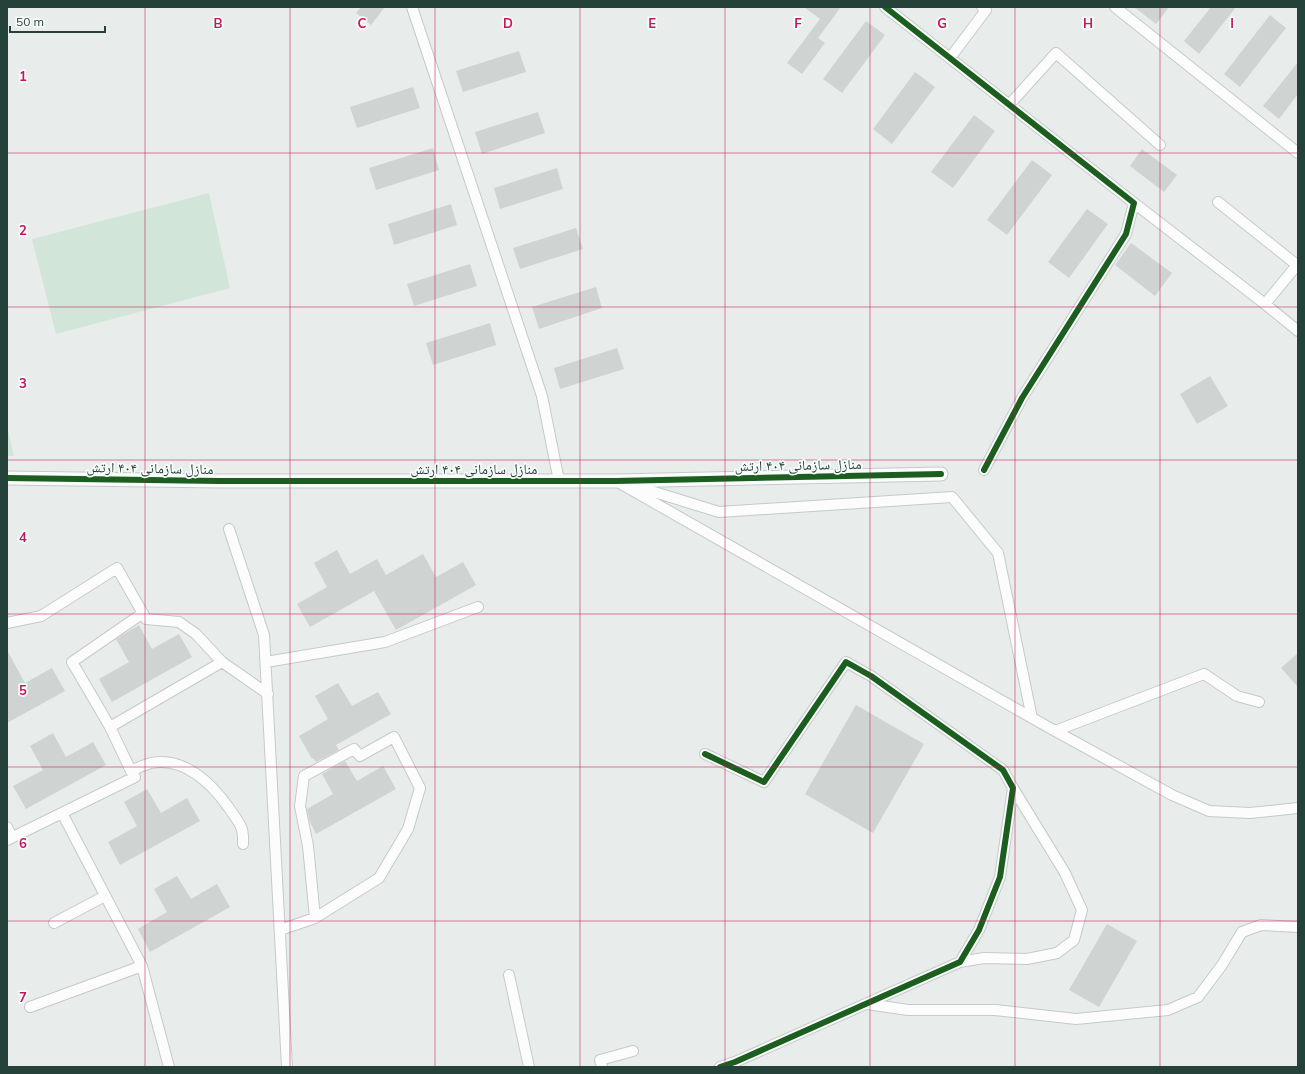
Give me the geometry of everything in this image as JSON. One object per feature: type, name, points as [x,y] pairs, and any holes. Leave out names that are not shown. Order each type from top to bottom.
[{"type":"street","points":[[412,7],[542,396],[559,481]]},
{"type":"street","points":[[885,7],[1298,331]]},
{"type":"street","points":[[950,58],[986,10],[982,7]]},
{"type":"street","points":[[1115,7],[1298,153]]},
{"type":"street","points":[[1010,105],[1056,53],[1160,145]]},
{"type":"street","points":[[1218,202],[1297,265],[1265,304]]},
{"type":"street","points":[[984,470],[1022,398],[1126,234],[1134,203]]},
{"type":"street","name":"منازل سازمانی ۴۰۴ ارتش","points":[[7,478],[219,481],[616,481],[941,474]]},
{"type":"street","points":[[616,481],[719,512],[952,498],[998,553],[1032,718]]},
{"type":"street","points":[[616,481],[1055,731],[1172,795],[1209,811],[1250,813],[1298,808]]},
{"type":"street","points":[[230,529],[264,634],[288,1067]]},
{"type":"street","points":[[7,623],[41,616],[117,568],[146,619],[179,622],[196,634],[222,662],[268,694]]},
{"type":"street","points":[[266,662],[385,642],[478,607]]},
{"type":"street","points":[[7,827],[9,838],[135,777],[110,727],[72,662],[142,613]]},
{"type":"street","points":[[110,727],[222,662]]},
{"type":"street","points":[[705,754],[764,782],[846,662],[871,676],[1003,770],[1065,873],[1082,910],[1074,940],[1057,953],[1027,959],[984,958],[960,962],[735,1062],[720,1067]]},
{"type":"street","points":[[1055,731],[1204,674],[1237,696],[1259,702]]},
{"type":"street","points":[[280,930],[315,918],[378,878],[408,829],[420,788],[394,737],[360,756],[354,749],[304,776],[300,806],[308,846],[315,918]]},
{"type":"street","points":[[131,770],[152,763],[174,764],[195,772],[220,796],[243,830],[243,844]]},
{"type":"street","points":[[960,962],[979,930],[1000,877],[1013,788]]},
{"type":"street","points":[[62,813],[142,966],[169,1067]]},
{"type":"street","points":[[54,923],[105,896]]},
{"type":"street","points":[[866,1004],[908,1010],[995,1010],[1076,1020],[1168,1010],[1198,997],[1222,965],[1242,932],[1261,925],[1298,927]]},
{"type":"street","points":[[30,1007],[142,966]]},
{"type":"street","points":[[509,975],[529,1067]]},
{"type":"street","points":[[602,1067],[600,1060],[633,1051]]},
{"type":"green space","points":[[209,193],[230,288],[56,334],[32,239]]},
{"type":"green space","points":[[7,425],[14,456],[7,456]]},
{"type":"building","points":[[361,7],[385,7],[371,25],[356,13]]},
{"type":"building","points":[[804,7],[841,7],[818,38],[825,43],[802,74],[787,63],[820,19]]},
{"type":"building","points":[[1134,7],[1169,7],[1156,24]]},
{"type":"building","points":[[1211,7],[1236,7],[1199,54],[1184,41]]},
{"type":"building","points":[[1270,15],[1286,28],[1240,87],[1224,74]]},
{"type":"building","points":[[866,21],[885,35],[842,93],[823,79]]},
{"type":"building","points":[[519,51],[526,72],[463,92],[456,71]]},
{"type":"building","points":[[1298,62],[1298,94],[1279,119],[1263,106]]},
{"type":"building","points":[[915,72],[935,87],[892,144],[873,129]]},
{"type":"building","points":[[413,87],[420,108],[357,128],[350,107]]},
{"type":"building","points":[[538,112],[545,133],[482,154],[475,132]]},
{"type":"building","points":[[974,115],[995,131],[953,188],[931,172]]},
{"type":"building","points":[[433,148],[439,170],[376,190],[369,168]]},
{"type":"building","points":[[1142,149],[1177,175],[1164,192],[1130,166]]},
{"type":"building","points":[[1032,160],[1052,175],[1007,235],[987,220]]},
{"type":"building","points":[[557,168],[563,189],[500,209],[494,188]]},
{"type":"building","points":[[451,204],[457,225],[394,245],[388,224]]},
{"type":"building","points":[[1087,209],[1108,224],[1069,278],[1048,262]]},
{"type":"building","points":[[576,228],[583,249],[520,269],[513,248]]},
{"type":"building","points":[[1131,243],[1172,273],[1155,296],[1115,265]]},
{"type":"building","points":[[470,264],[477,286],[414,306],[407,284]]},
{"type":"building","points":[[596,287],[602,308],[539,329],[532,307]]},
{"type":"building","points":[[490,323],[496,345],[433,365],[426,343]]},
{"type":"building","points":[[617,348],[624,369],[560,389],[554,368]]},
{"type":"building","points":[[1210,376],[1228,406],[1197,424],[1180,394]]},
{"type":"building","points":[[337,550],[350,574],[377,559],[386,575],[423,554],[436,577],[463,562],[476,585],[396,630],[374,591],[310,627],[297,604],[327,587],[314,563]]},
{"type":"building","points":[[139,625],[152,649],[179,634],[192,657],[112,702],[99,679],[129,662],[116,639]]},
{"type":"building","points":[[7,650],[25,683],[52,668],[65,691],[7,723]]},
{"type":"building","points":[[1298,653],[1298,687],[1281,668]]},
{"type":"building","points":[[338,683],[352,706],[378,692],[391,714],[336,745],[339,750],[316,762],[313,758],[312,759],[299,736],[328,719],[315,696]]},
{"type":"building","points":[[856,705],[924,744],[873,833],[805,794]]},
{"type":"building","points":[[53,733],[66,757],[93,742],[106,765],[26,809],[13,786],[43,770],[30,746]]},
{"type":"building","points":[[345,761],[357,781],[383,766],[396,789],[316,834],[310,822],[307,809],[333,794],[322,774]]},
{"type":"building","points":[[147,789],[161,813],[187,798],[200,821],[120,865],[108,842],[137,826],[124,802]]},
{"type":"building","points":[[177,876],[191,899],[217,884],[230,907],[150,952],[138,929],[167,912],[154,889]]},
{"type":"building","points":[[1107,924],[1137,941],[1099,1007],[1069,990]]},
{"type":"cycle path","points":[[885,7],[1134,203],[1126,234],[1022,398],[984,470]]},
{"type":"cycle path","points":[[7,478],[219,481],[616,481],[941,474]]},
{"type":"cycle path","points":[[705,754],[764,782],[846,662],[871,676],[1003,770],[1013,788],[1000,877],[979,930],[960,962],[735,1062],[720,1067]]}]
